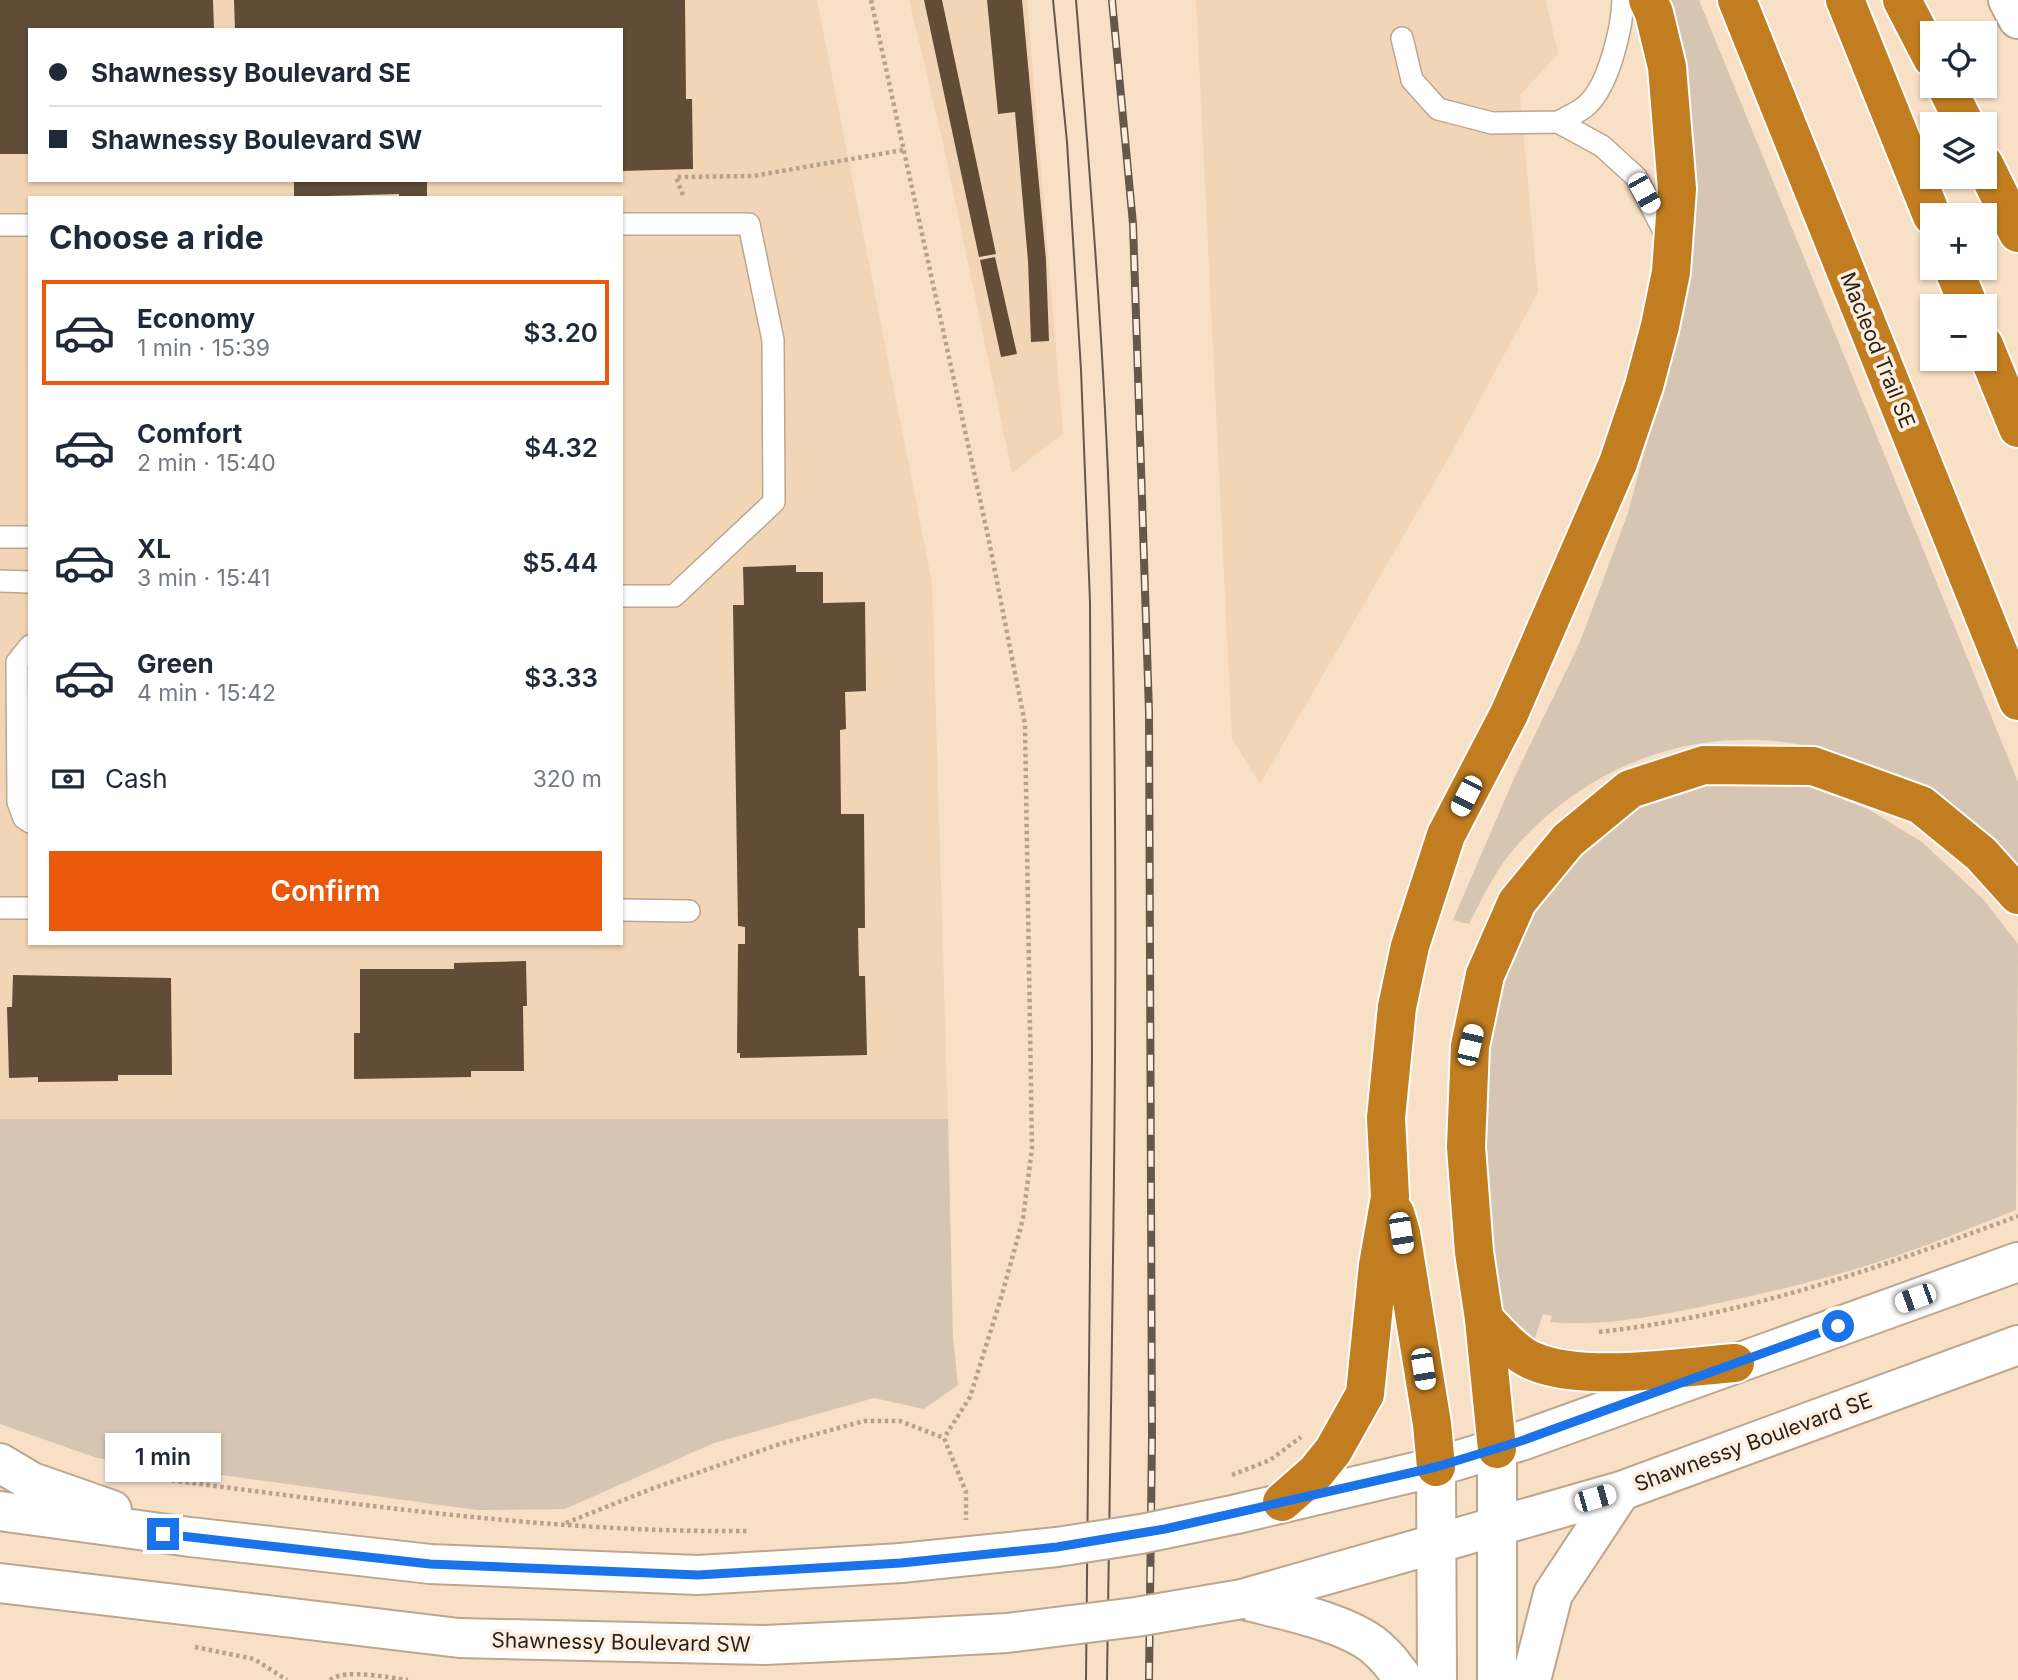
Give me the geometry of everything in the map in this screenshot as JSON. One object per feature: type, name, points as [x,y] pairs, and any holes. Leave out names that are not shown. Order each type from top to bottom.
[{"type":"highway","points":[[1282,1502],[1315,1472],[1333,1451],[1365,1394],[1378,1265],[1390,1198],[1386,1118],[1397,1007],[1410,946],[1446,835],[1509,714],[1618,463],[1644,386],[1660,326],[1673,250],[1677,189],[1667,67],[1654,13],[1648,0]]},
{"type":"highway","name":"Macleod Trail SE","points":[[1737,0],[2018,701]]},
{"type":"highway","points":[[1845,0],[1927,203]]},
{"type":"highway","points":[[1902,0],[1920,35]]},
{"type":"highway","points":[[1996,189],[2018,233]]},
{"type":"highway","points":[[1995,371],[2018,428]]},
{"type":"highway","points":[[1497,1449],[1484,1319],[1474,1252],[1466,1147],[1470,1045],[1485,975],[1517,902],[1568,840],[1630,789],[1704,765],[1814,766],[1921,805],[1981,854],[2018,895]]},
{"type":"highway","points":[[1390,1198],[1401,1233],[1432,1424],[1436,1467]]},
{"type":"highway","points":[[1484,1319],[1532,1361],[1578,1371],[1735,1363]]},
{"type":"main road","points":[[2008,0],[2018,19]]},
{"type":"main road","points":[[0,1511],[190,1537],[430,1564],[698,1575],[901,1563],[1069,1546],[1237,1514],[1436,1467],[1497,1449],[2018,1262]]},
{"type":"main road","name":"Shawnessy Boulevard SE","points":[[1242,1600],[1620,1490],[2018,1345]]},
{"type":"main road","points":[[1497,1449],[1497,1680]]},
{"type":"main road","points":[[0,1463],[32,1482],[190,1537]]},
{"type":"main road","points":[[1436,1467],[1437,1680]]},
{"type":"main road","points":[[1531,1680],[1553,1594],[1620,1490]]},
{"type":"main road","name":"Shawnessy Boulevard SW","points":[[0,1583],[459,1638],[764,1646],[1007,1633],[1242,1600]]},
{"type":"main road","points":[[1242,1600],[1314,1618],[1363,1638],[1380,1650],[1404,1680]]},
{"type":"lane","points":[[1402,38],[1412,80],[1438,109],[1492,124],[1558,122],[1588,105],[1608,70],[1622,23],[1623,0]]},
{"type":"lane","points":[[1558,122],[1602,146],[1636,177],[1673,250]]},
{"type":"lane","points":[[623,224],[749,224],[773,340],[774,502],[674,596],[623,596]]},
{"type":"lane","points":[[0,225],[28,225]]},
{"type":"lane","points":[[0,537],[28,537]]},
{"type":"lane","points":[[0,581],[28,582]]},
{"type":"lane","points":[[28,648],[17,662],[18,802],[24,818],[28,821]]},
{"type":"lane","points":[[0,908],[28,908]]},
{"type":"lane","points":[[623,910],[689,911]]},
{"type":"path","points":[[871,0],[1026,724],[1032,1148],[1023,1219],[997,1310],[970,1397],[944,1438]]},
{"type":"path","points":[[694,222],[676,177],[753,176],[903,150]]},
{"type":"path","points":[[1598,1332],[1664,1323],[1789,1296],[1911,1256],[2018,1216]]},
{"type":"path","points":[[565,1524],[651,1489],[780,1444],[864,1421],[900,1422],[944,1438],[966,1492],[966,1532]]},
{"type":"path","points":[[117,1474],[478,1520],[673,1532],[757,1531]]},
{"type":"path","points":[[191,1647],[254,1659],[286,1680]]},
{"type":"path","points":[[330,1680],[334,1676],[365,1675],[408,1680]]},
{"type":"shaded area","points":[[0,0],[817,0],[932,582],[948,1119],[0,1119]]},
{"type":"shaded area","points":[[909,0],[1027,0],[1063,434],[1012,473],[942,139]]},
{"type":"shaded area","points":[[1196,0],[1546,0],[1558,54],[1520,95],[1538,292],[1448,459],[1260,784],[1232,739]]},
{"type":"shaded area","points":[[1660,0],[1699,0],[2018,782],[2018,877],[1927,796],[1867,764],[1814,747],[1761,740],[1708,742],[1657,754],[1608,774],[1561,804],[1511,852],[1491,882],[1469,924],[1453,920],[1515,776],[1580,642],[1628,513],[1663,381]]},
{"type":"shaded area","points":[[1767,781],[1814,788],[1868,809],[1922,842],[1983,899],[2018,944],[2016,1210],[1873,1264],[1733,1300],[1650,1317],[1610,1322],[1550,1322],[1552,1316],[1543,1314],[1535,1338],[1523,1345],[1503,1327],[1477,1188],[1488,993],[1540,881],[1634,806],[1670,791],[1717,782]]},
{"type":"shaded area","points":[[0,1119],[948,1119],[953,1337],[958,1385],[924,1409],[874,1398],[714,1443],[565,1509],[477,1510],[97,1458],[0,1424]]},
{"type":"building","points":[[0,0],[213,0],[214,28],[28,28],[28,154],[0,154]]},
{"type":"building","points":[[234,0],[685,0],[686,99],[692,99],[693,169],[623,171],[623,28],[235,28]]},
{"type":"building","points":[[924,0],[942,0],[996,254],[979,257]]},
{"type":"building","points":[[987,0],[1022,0],[1046,260],[1049,341],[1031,342],[1028,261],[1015,112],[998,114]]},
{"type":"building","points":[[294,182],[427,182],[427,196],[294,196]]},
{"type":"building","points":[[995,257],[1017,354],[1001,357],[980,260]]},
{"type":"building","points":[[796,565],[796,572],[823,572],[823,603],[865,602],[866,691],[845,692],[846,729],[840,730],[841,814],[864,814],[865,928],[858,928],[859,976],[865,976],[867,1055],[740,1058],[740,1053],[737,1053],[738,944],[745,944],[745,927],[738,926],[733,605],[744,605],[743,567]]},
{"type":"building","points":[[526,961],[527,1006],[523,1006],[524,1071],[471,1071],[471,1077],[354,1079],[354,1033],[360,1033],[360,969],[454,969],[454,963]]},
{"type":"building","points":[[13,975],[171,978],[172,1075],[118,1075],[118,1081],[38,1082],[38,1077],[9,1078],[7,1007],[12,1007]]},
{"type":"tram line","points":[[1053,0],[1067,142],[1081,370],[1090,602],[1092,1057],[1086,1680]]},
{"type":"tram line","points":[[1076,0],[1103,374],[1112,599],[1115,1004],[1107,1680]]},
{"type":"railway","points":[[1112,0],[1133,224],[1149,712],[1152,1437],[1149,1680]]},
{"type":"route","points":[[163,1534],[430,1564],[698,1575],[901,1563],[1057,1547],[1141,1534],[1237,1514],[1436,1467],[1521,1441],[1838,1326]]}]
